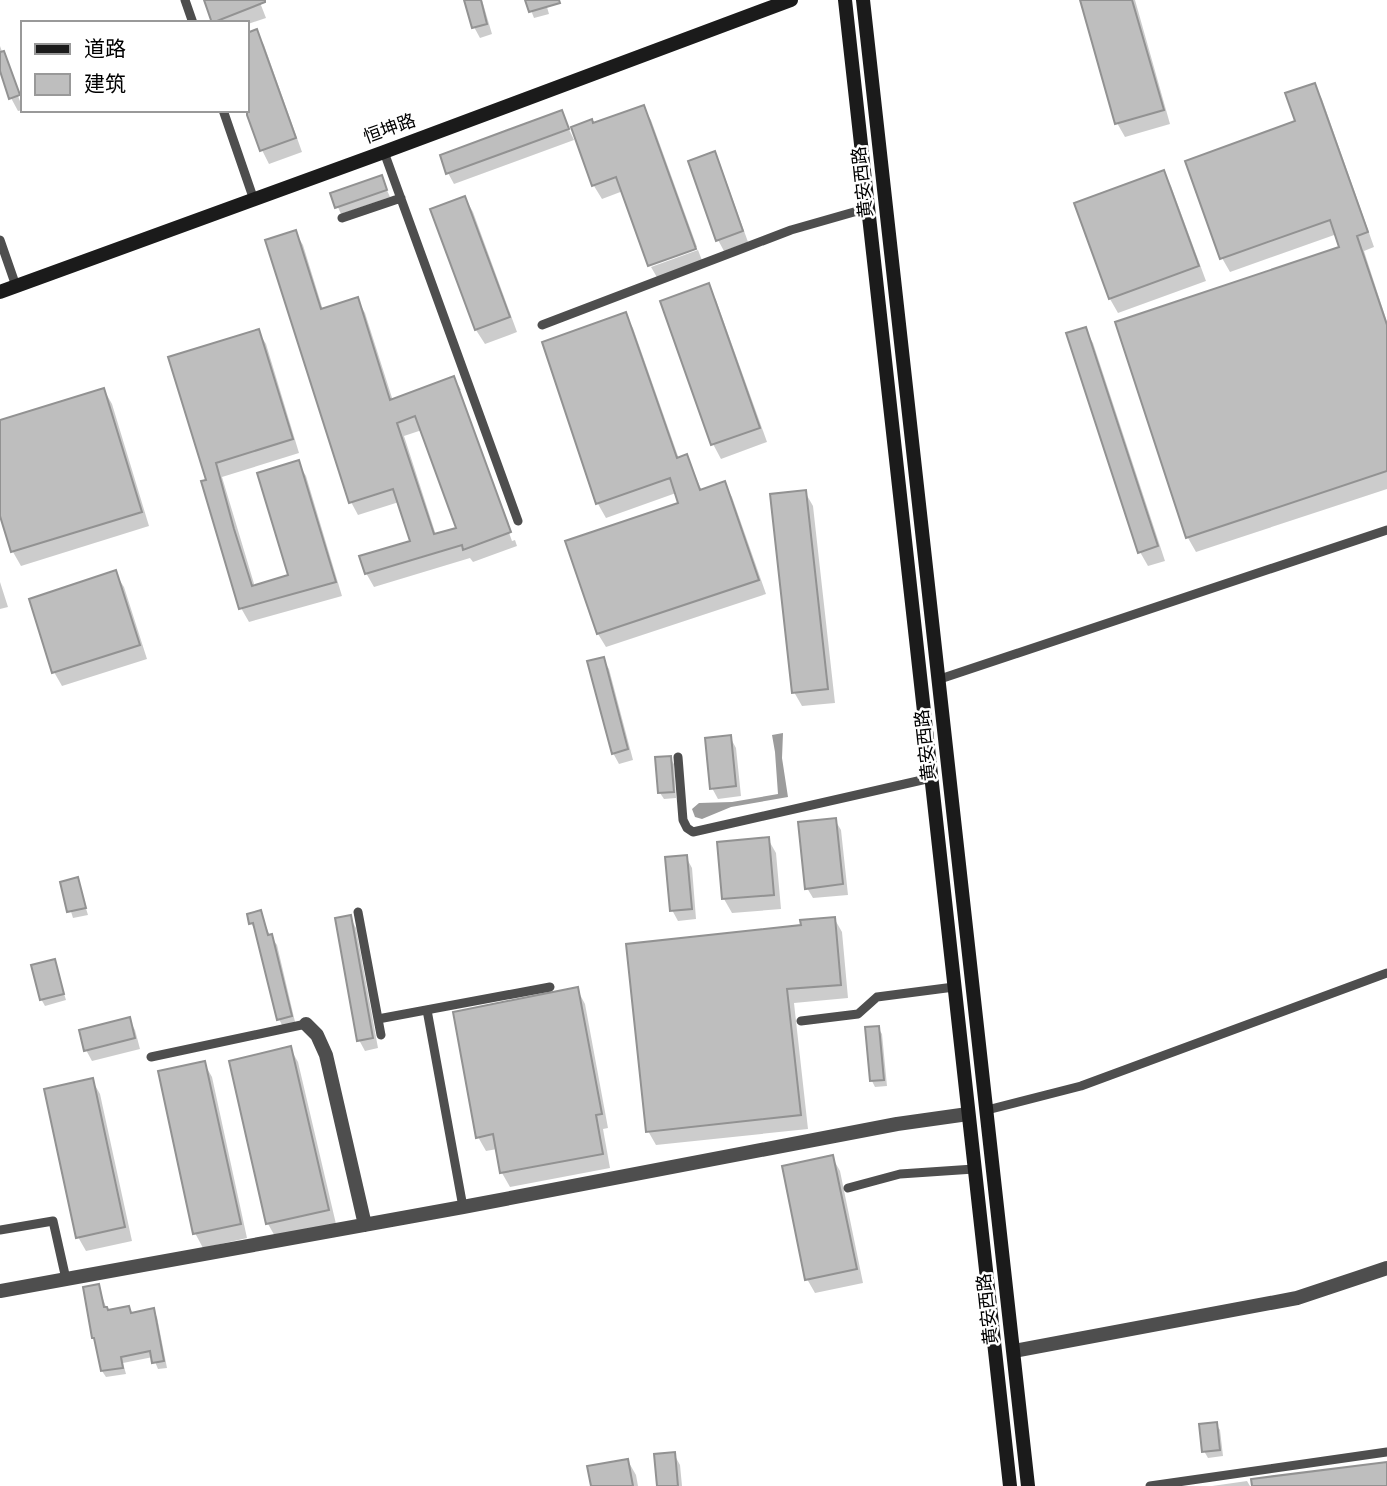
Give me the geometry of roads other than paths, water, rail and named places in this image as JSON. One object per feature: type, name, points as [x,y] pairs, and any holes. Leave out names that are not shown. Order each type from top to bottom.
[{"type":"street","name":"恒坤路","points":[[0,292],[792,0]]},
{"type":"street","name":"黄安西路","points":[[845,0],[1010,1486]]},
{"type":"street","name":"黄安西路","points":[[863,0],[1028,1486]]},
{"type":"street","points":[[306,1024],[317,1035],[326,1055],[365,1225]]},
{"type":"street","points":[[0,1291],[463,1207],[884,1126],[968,1114]]},
{"type":"street","points":[[1014,1351],[1297,1298],[1387,1268]]},
{"type":"lane","points":[[185,0],[192,21]]},
{"type":"lane","points":[[224,112],[254,200]]},
{"type":"lane","points":[[384,152],[518,521]]},
{"type":"lane","points":[[342,218],[401,198]]},
{"type":"lane","points":[[542,325],[791,230],[868,208]]},
{"type":"lane","points":[[0,240],[16,286]]},
{"type":"lane","points":[[940,679],[1387,530]]},
{"type":"lane","points":[[678,757],[683,820],[692,832],[931,778]]},
{"type":"lane","points":[[358,912],[381,1035]]},
{"type":"lane","points":[[987,1110],[1081,1086],[1387,973]]},
{"type":"lane","points":[[378,1019],[550,987]]},
{"type":"lane","points":[[802,1021],[858,1014],[877,997],[954,987]]},
{"type":"lane","points":[[427,1010],[463,1207]]},
{"type":"lane","points":[[151,1057],[306,1024]]},
{"type":"lane","points":[[848,1188],[900,1174],[974,1169]]},
{"type":"lane","points":[[0,1230],[53,1221],[66,1279]]},
{"type":"lane","points":[[1150,1486],[1387,1452]]}]
